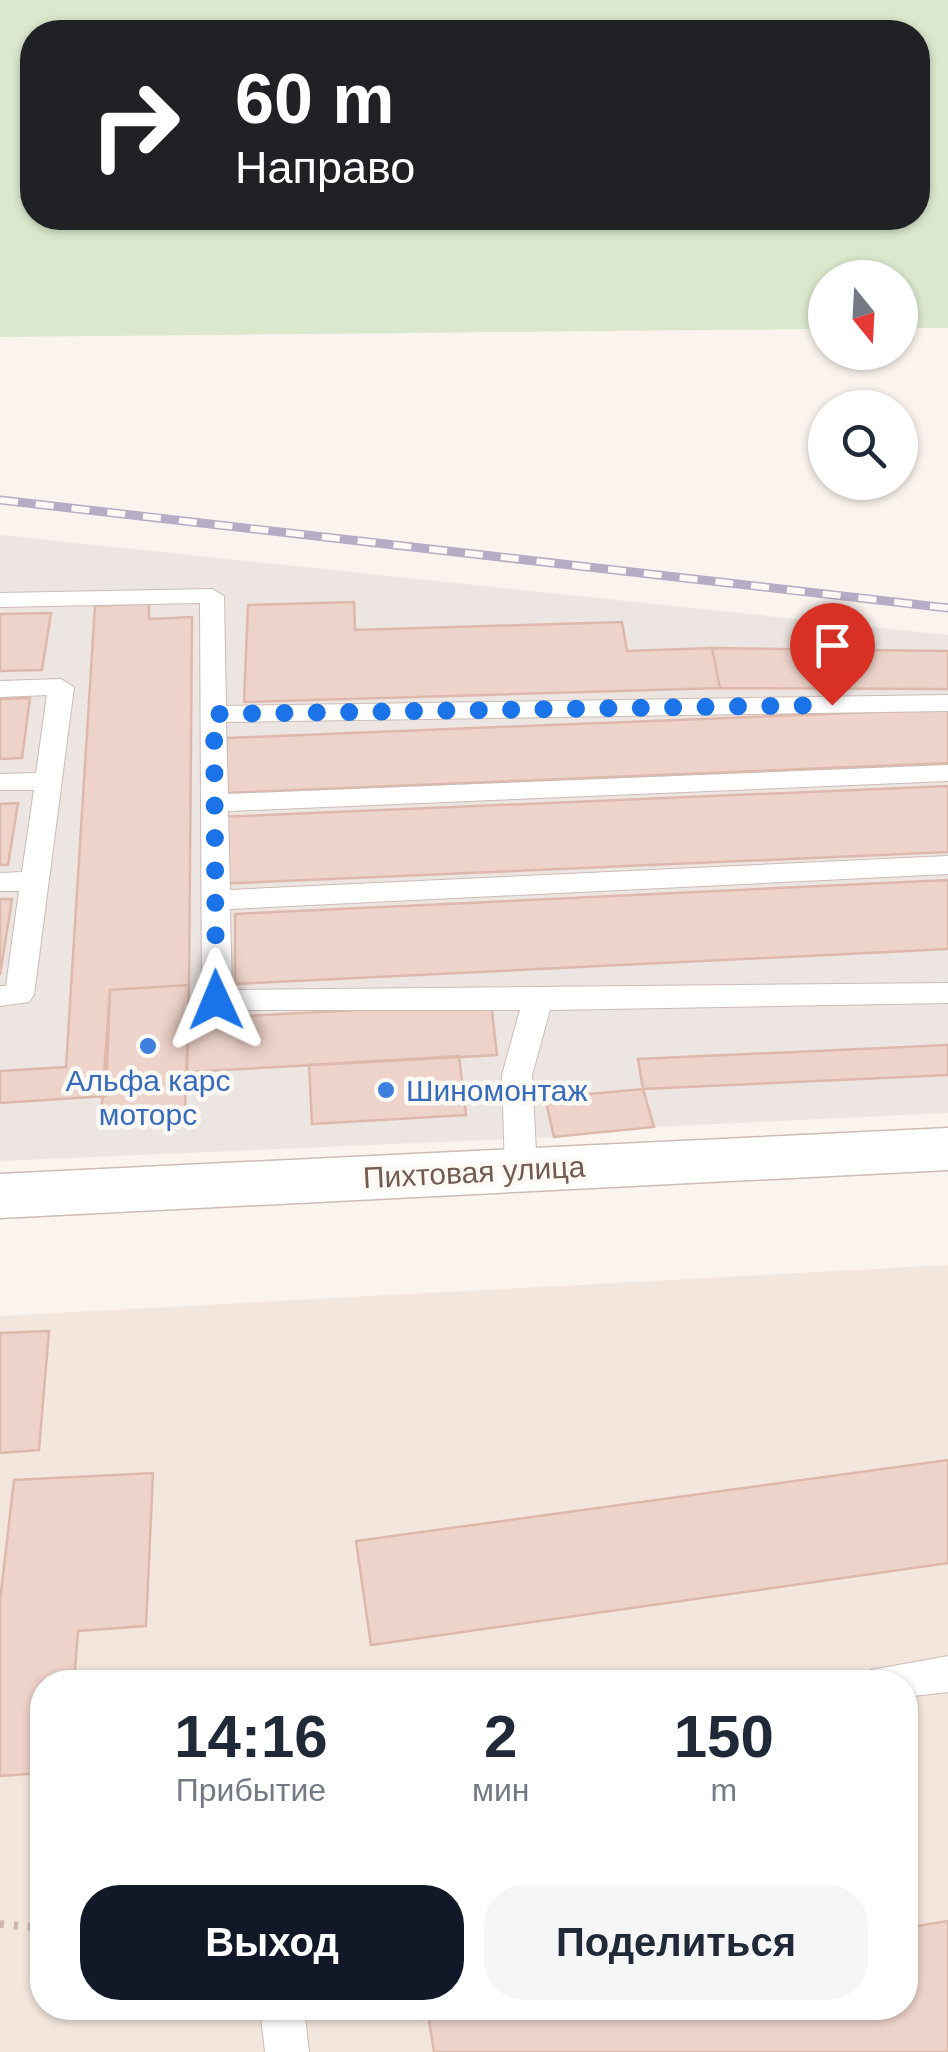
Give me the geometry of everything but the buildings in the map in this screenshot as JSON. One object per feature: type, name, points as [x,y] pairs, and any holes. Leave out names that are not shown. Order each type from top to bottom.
[{"type":"street","name":"Пихтовая улица","points":[[0,1196],[948,1148]]},
{"type":"lane","points":[[0,600],[212,596],[216,1000],[538,1000],[948,993]]},
{"type":"lane","points":[[0,689],[61,687],[19,996],[0,996]]},
{"type":"lane","points":[[214,714],[948,703]]},
{"type":"lane","points":[[214,803],[948,772]]},
{"type":"lane","points":[[0,782],[48,780]]},
{"type":"lane","points":[[216,900],[948,865]]},
{"type":"lane","points":[[0,882],[34,881]]},
{"type":"lane","points":[[522,1170],[517,1075],[538,1000]]},
{"type":"lane","points":[[918,1678],[948,1674]]},
{"type":"lane","points":[[283,2020],[287,2052]]},
{"type":"path","points":[[0,1924],[30,1927]]},
{"type":"shaded area","points":[[0,535],[948,635],[948,1113],[654,1127],[554,1137],[0,1161]]},
{"type":"shaded area","points":[[948,1265],[948,2052],[0,2052],[0,1316]]},
{"type":"green space","points":[[0,0],[948,0],[948,328],[918,328],[918,260],[808,260],[808,329],[0,337]]},
{"type":"railway","points":[[0,500],[948,608]]},
{"type":"place","name":"Альфа карс моторс","points":[[148,1046]]},
{"type":"place","name":"Шиномонтаж","points":[[386,1090]]},
{"type":"route","points":[[216,1000],[214,714],[832,705]]}]
